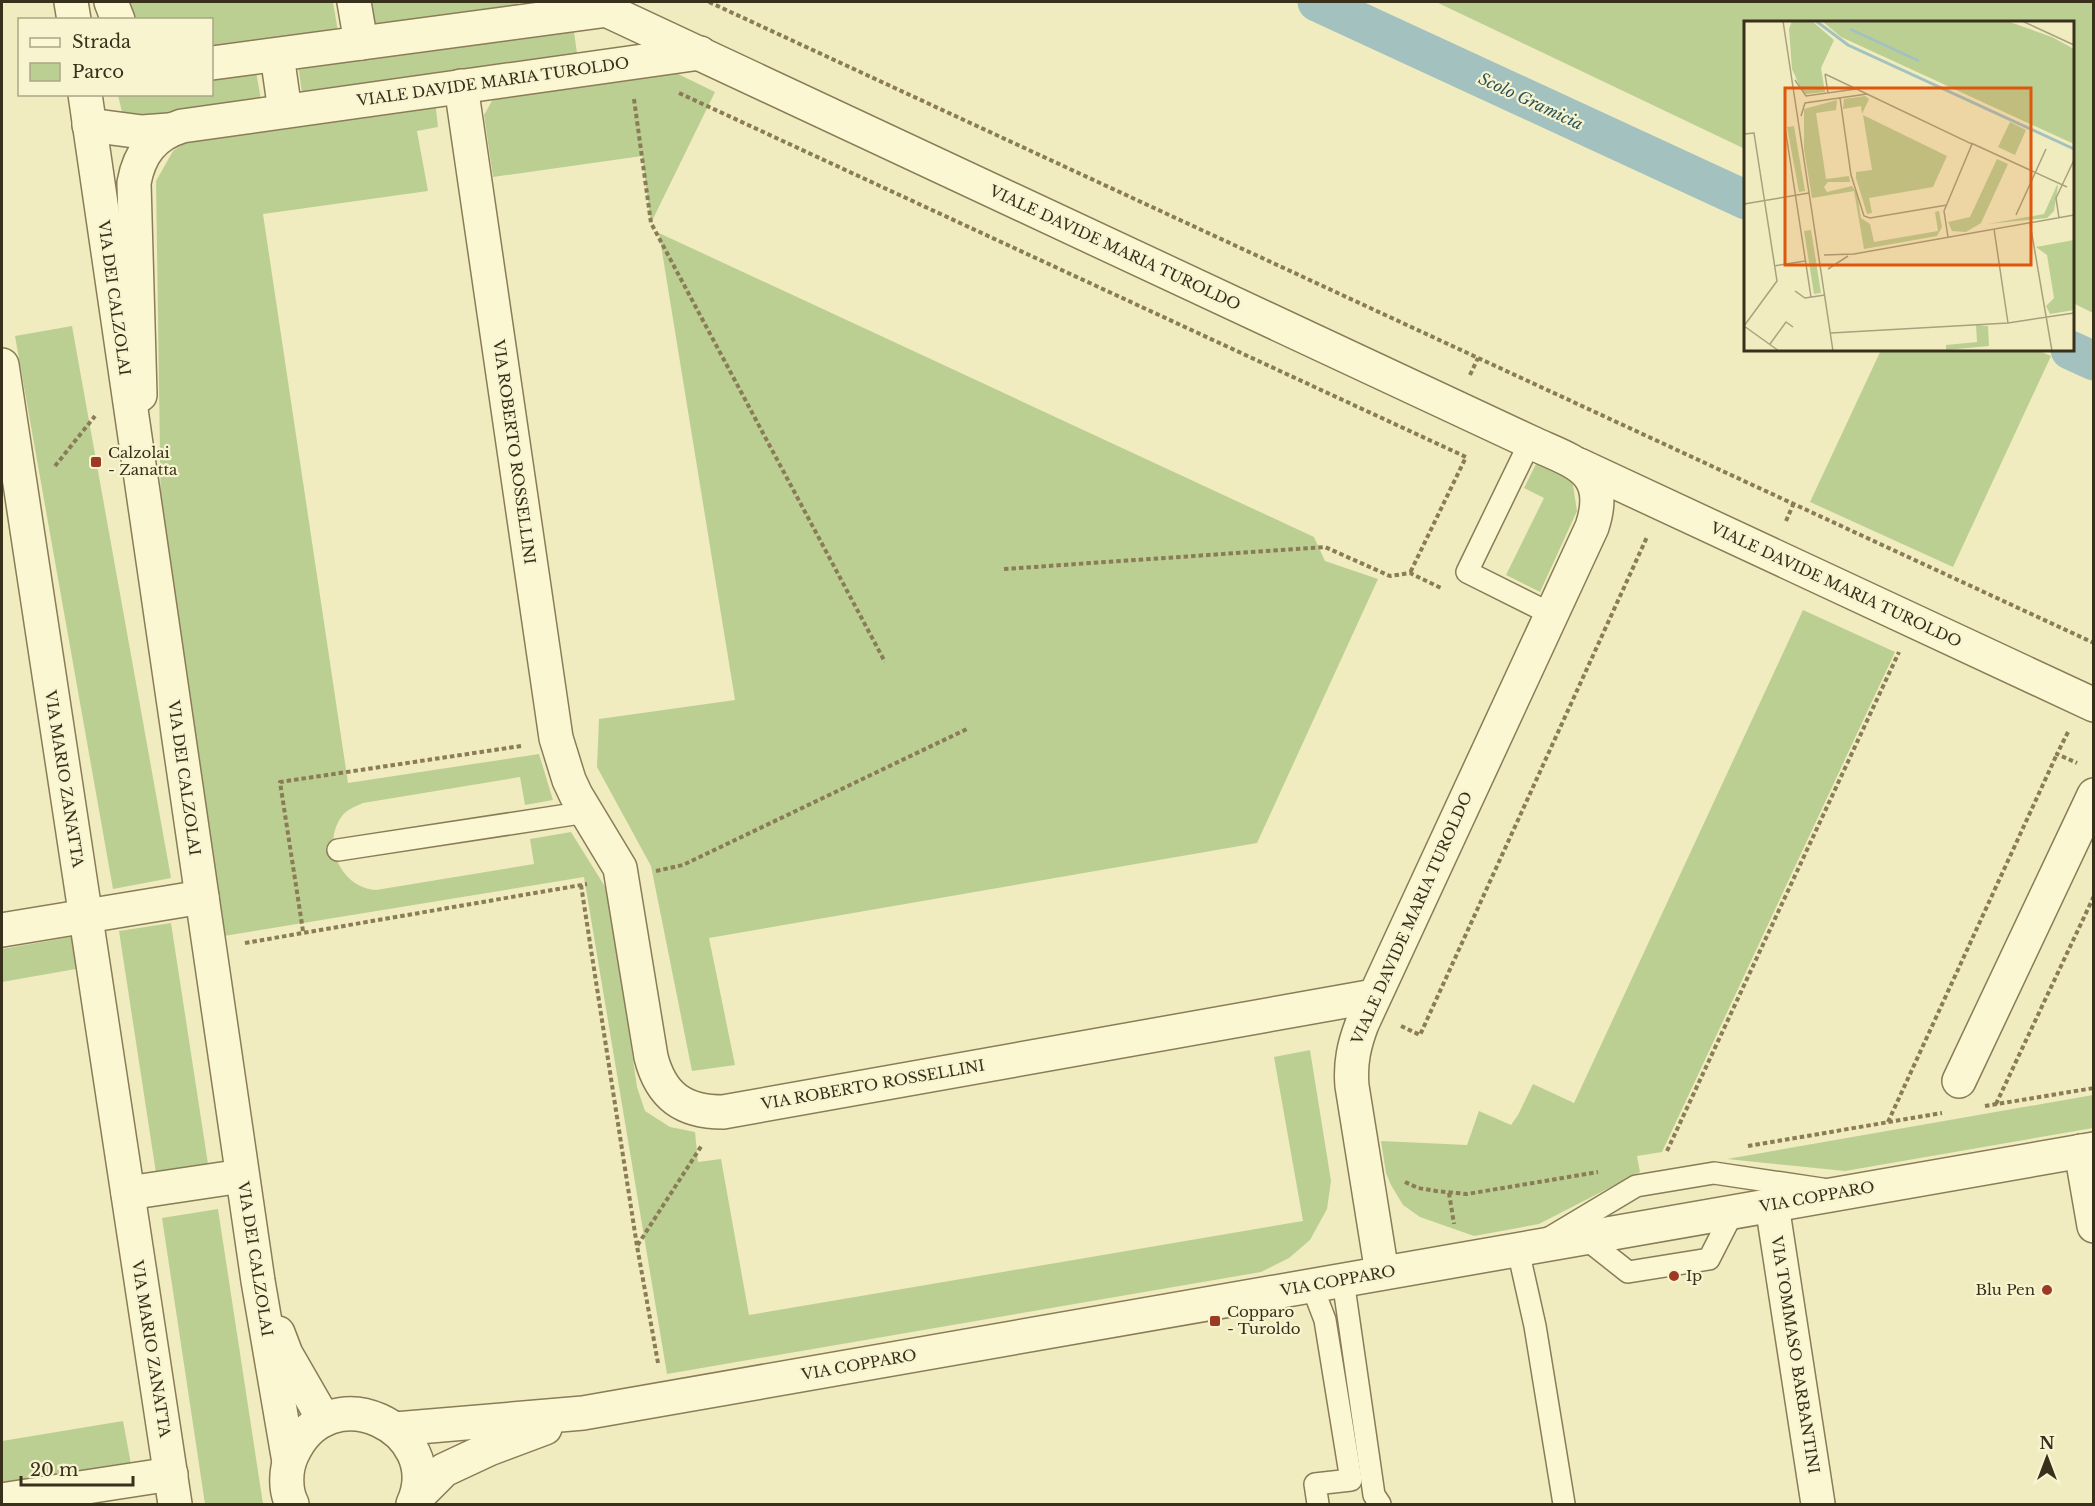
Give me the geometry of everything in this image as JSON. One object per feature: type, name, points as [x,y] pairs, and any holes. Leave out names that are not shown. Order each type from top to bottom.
[{"type":"street","points":[[71,2],[74,18]]},
{"type":"street","points":[[111,2],[117,18]]},
{"type":"street","points":[[354,2],[361,44]]},
{"type":"street","name":"VIALE DAVIDE MARIA TUROLDO","points":[[213,63],[361,44],[599,6],[2094,705]]},
{"type":"street","name":"VIALE DAVIDE MARIA TUROLDO","points":[[87,110],[142,132],[169,130],[182,126],[285,111],[628,62],[700,54]]},
{"type":"street","points":[[277,55],[285,111]]},
{"type":"street","name":"VIA ROBERTO ROSSELLINI","points":[[461,86],[557,741],[569,780],[616,858],[622,878],[651,1057],[657,1076],[666,1091],[681,1103],[700,1110],[723,1112],[1383,1009]]},
{"type":"street","name":"VIA DEI CALZOLAI","points":[[87,110],[258,1281],[289,1462],[286,1480],[292,1504]]},
{"type":"street","name":"VIALE DAVIDE MARIA TUROLDO","points":[[144,501],[134,183],[136,168],[141,156],[149,145],[169,130]]},
{"type":"street","name":"VIA MARIO ZANATTA","points":[[2,365],[173,1489]]},
{"type":"street","name":"VIALE DAVIDE MARIA TUROLDO","points":[[1383,1273],[1352,1086],[1351,1060],[1354,1045],[1362,1024],[1383,1009],[1551,614],[1597,513],[1597,489],[1586,471],[1578,464]]},
{"type":"street","points":[[1962,1100],[2089,781]]},
{"type":"street","points":[[2,930],[202,897]]},
{"type":"street","points":[[2087,1150],[2094,1226]]},
{"type":"street","name":"VIA COPPARO","points":[[395,1429],[583,1413],[2087,1150]]},
{"type":"street","points":[[128,1192],[243,1176]]},
{"type":"street","name":"VIA TOMMASO BARBANTINI","points":[[1772,1205],[1818,1504]]},
{"type":"street","name":"VIA DEI CALZOLAI","points":[[258,1281],[286,1354],[324,1420]]},
{"type":"street","name":"VIA COPPARO","points":[[415,1501],[444,1470],[489,1449],[583,1413]]},
{"type":"street","points":[[289,1462],[296,1445],[308,1431],[324,1420],[342,1414],[361,1414],[379,1419],[395,1429],[408,1443],[416,1460],[419,1479],[415,1501]]},
{"type":"street","points":[[2,1500],[173,1489]]},
{"type":"lane","points":[[1530,442],[1467,572],[1551,614]]},
{"type":"lane","points":[[338,850],[587,812]]},
{"type":"lane","points":[[1564,1504],[1525,1249],[1636,1186],[1714,1173],[1846,1192]]},
{"type":"lane","points":[[1318,1504],[1315,1484],[1351,1480],[1325,1320],[1328,1283]]},
{"type":"lane","points":[[1328,1283],[1374,1495],[1380,1504]]},
{"type":"path","points":[[709,2],[2094,643]]},
{"type":"path","points":[[628,62],[651,223],[885,662]]},
{"type":"path","points":[[673,90],[1466,457],[1410,573]]},
{"type":"path","points":[[23,507],[126,376]]},
{"type":"path","points":[[1383,1009],[1420,1035],[1650,531]]},
{"type":"path","points":[[1004,569],[1325,548],[1390,576],[1410,573],[1450,592]]},
{"type":"path","points":[[1663,1160],[1900,649]]},
{"type":"path","points":[[209,950],[622,878],[683,865],[969,728]]},
{"type":"path","points":[[1888,1122],[2069,729]]},
{"type":"path","points":[[303,932],[280,782],[557,741]]},
{"type":"path","points":[[2057,754],[2089,781]]},
{"type":"path","points":[[581,885],[664,1399]]},
{"type":"path","points":[[1996,1104],[2094,896]]},
{"type":"path","points":[[1746,1146],[1888,1122],[1962,1100],[1996,1104],[2094,1088]]},
{"type":"path","points":[[638,1246],[723,1112]]},
{"type":"path","points":[[1366,1171],[1391,1168],[1398,1179],[1418,1188],[1467,1194],[1605,1170]]},
{"type":"green space","points":[[130,2],[333,2],[339,37],[213,50],[213,18],[136,18]]},
{"type":"green space","points":[[371,2],[518,2],[518,5],[510,12],[375,31]]},
{"type":"green space","points":[[1436,2],[2093,2],[2093,313],[2074,304],[2074,21],[1744,21],[1744,149]]},
{"type":"green space","points":[[573,25],[577,53],[302,93],[298,65]]},
{"type":"green space","points":[[646,68],[676,73],[715,92],[651,223],[642,156],[493,177],[484,115],[496,94]]},
{"type":"green space","points":[[256,71],[261,100],[162,117],[122,112],[118,96],[213,96],[213,76]]},
{"type":"green space","points":[[435,100],[438,127],[417,131],[428,191],[263,214],[348,783],[539,754],[553,800],[525,805],[520,777],[363,803],[344,813],[335,830],[333,842],[335,853],[345,874],[364,888],[376,890],[534,864],[530,839],[571,832],[609,893],[637,1087],[645,1111],[670,1127],[695,1132],[698,1162],[721,1159],[749,1315],[1303,1221],[1274,1057],[1310,1050],[1331,1181],[1327,1209],[1310,1240],[1289,1258],[1261,1272],[667,1374],[584,877],[224,936],[161,520],[156,181],[173,151],[193,137]]},
{"type":"green space","points":[[659,233],[1314,537],[1325,561],[1378,579],[1257,843],[709,938],[735,1065],[692,1071],[651,866],[597,767],[599,719],[735,700]]},
{"type":"green space","points":[[72,326],[171,878],[113,889],[15,336]]},
{"type":"green space","points":[[1881,351],[2039,351],[2051,356],[1953,567],[1810,502]]},
{"type":"green space","points":[[1537,462],[1572,479],[1577,511],[1540,592],[1506,575],[1544,498],[1524,488]]},
{"type":"green space","points":[[1803,610],[1895,652],[1662,1152],[1637,1156],[1640,1172],[1539,1224],[1474,1236],[1420,1217],[1403,1205],[1391,1185],[1386,1173],[1381,1141],[1467,1145],[1479,1111],[1511,1125],[1533,1084],[1574,1103]]},
{"type":"green space","points":[[171,923],[208,1164],[156,1173],[119,931]]},
{"type":"green space","points":[[82,935],[87,967],[2,982],[2,949]]},
{"type":"green space","points":[[2093,1095],[2093,1128],[1845,1171],[1727,1159]]},
{"type":"green space","points":[[218,1209],[263,1504],[205,1504],[162,1218]]},
{"type":"green space","points":[[123,1421],[131,1464],[2,1486],[2,1441]]},
{"type":"waterway","name":"Scolo Gramicia","points":[[1317,2],[1744,199]]},
{"type":"waterway","name":"Scolo Gramicia","points":[[2072,351],[2094,361]]},
{"type":"place","name":"Calzolai - Zanatta","points":[[96,462]]},
{"type":"place","name":"Ip","points":[[1674,1276]]},
{"type":"place","name":"Blu Pen","points":[[2047,1290]]},
{"type":"place","name":"Copparo - Turoldo","points":[[1215,1321]]}]
